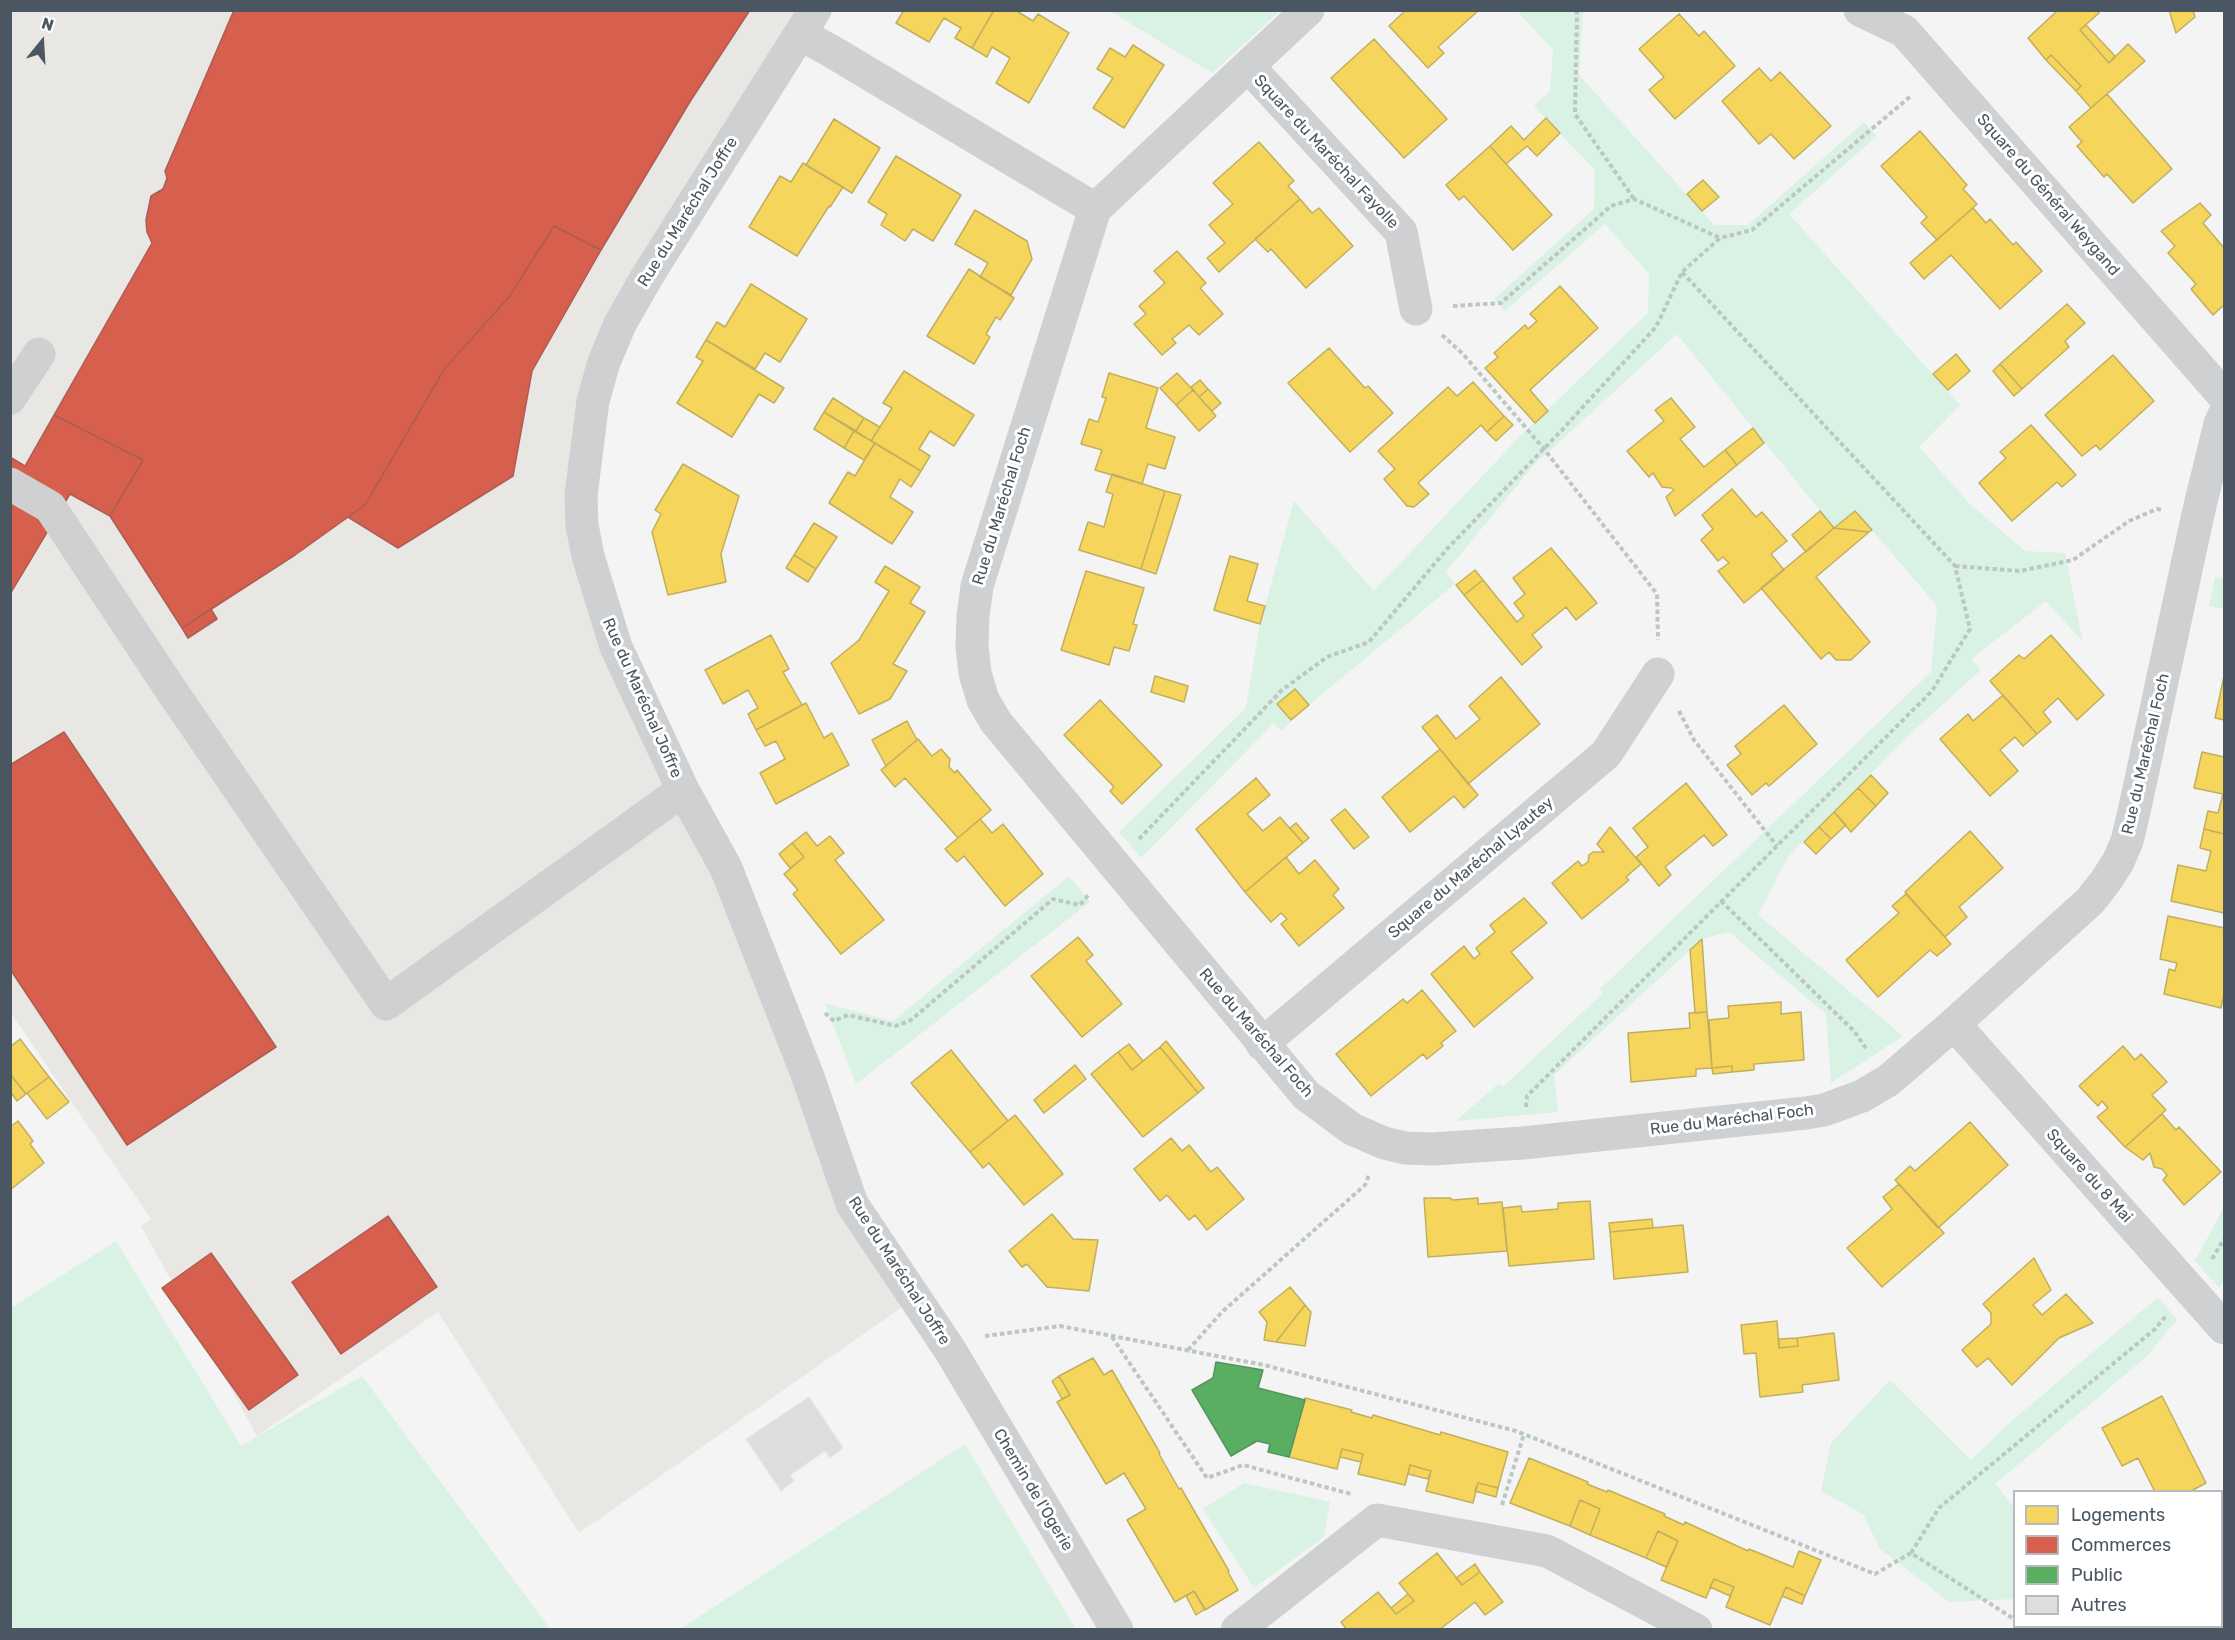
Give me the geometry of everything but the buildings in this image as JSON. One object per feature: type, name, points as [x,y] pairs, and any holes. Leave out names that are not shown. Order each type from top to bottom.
[{"type":"street","points":[[808,22],[831,51],[1095,209],[1308,10]]},
{"type":"street","name":"Square du Général Weygand","points":[[1860,10],[1904,31],[2224,396]]},
{"type":"street","name":"Rue du Maréchal Joffre","points":[[808,22],[648,275],[620,324],[604,362],[593,401],[580,495],[582,525],[588,556],[616,647],[683,790],[726,868],[807,1074],[852,1204],[950,1350]]},
{"type":"street","name":"Square du Maréchal Fayolle","points":[[1248,66],[1401,232],[1416,309]]},
{"type":"street","name":"Rue du Maréchal Foch","points":[[1095,209],[984,561],[973,616],[972,646],[975,673],[983,700],[996,722],[1306,1095],[1352,1129],[1383,1143],[1405,1148],[1432,1149],[1523,1143],[1806,1113],[1838,1107],[1889,1080],[1954,1024],[2090,901],[2118,862],[2127,842],[2198,514],[2224,415]]},
{"type":"street","points":[[10,398],[39,354]]},
{"type":"street","points":[[10,484],[50,507],[169,687],[386,1004],[683,790]]},
{"type":"street","name":"Square du Maréchal Lyautey","points":[[1262,1044],[1606,754],[1658,674]]},
{"type":"street","name":"Square du 8 Mai","points":[[1954,1024],[2224,1328]]},
{"type":"street","name":"Chemin de l'Ogerie","points":[[950,1350],[1117,1629]]},
{"type":"street","points":[[1237,1629],[1377,1520],[1547,1551],[1696,1629]]},
{"type":"path","points":[[1577,10],[1575,114],[1634,199],[1720,238]]},
{"type":"path","points":[[784,1019],[820,1010],[834,1021],[848,1015],[896,1026],[911,1020],[1053,899],[1080,905],[1114,864],[1282,690],[1327,657],[1369,642],[1447,549],[1544,449],[1656,327],[1682,272],[1720,238],[1752,230],[1940,72]]},
{"type":"path","points":[[1416,309],[1500,303],[1611,206],[1634,199]]},
{"type":"path","points":[[1523,1143],[1527,1096],[1932,691],[1970,629],[1955,566],[1682,272]]},
{"type":"path","points":[[1416,309],[1463,354],[1544,449],[1657,594],[1658,674],[1695,740],[1777,846]]},
{"type":"path","points":[[1955,566],[2020,571],[2073,560],[2129,521],[2157,509],[2198,514]]},
{"type":"path","points":[[1721,901],[1854,1032],[1889,1080]]},
{"type":"path","points":[[1187,1351],[1222,1312],[1365,1185],[1383,1143]]},
{"type":"path","points":[[950,1350],[964,1338],[1060,1326],[1264,1365],[1524,1434],[1875,1574],[1911,1553],[1939,1508],[2155,1329],[2190,1290],[2219,1250],[2224,1239]]},
{"type":"path","points":[[1112,1336],[1207,1478],[1243,1465],[1370,1499],[1377,1520]]},
{"type":"path","points":[[1505,1493],[1524,1434]]},
{"type":"path","points":[[1911,1553],[2013,1618]]},
{"type":"shaded area","points":[[10,11],[817,11],[620,324],[582,525],[823,1120],[915,1298],[579,1533],[438,1312],[257,1436],[141,1226],[151,1219],[11,1013]]},
{"type":"green space","points":[[1110,11],[1280,11],[1212,73]]},
{"type":"green space","points":[[1517,11],[1583,11],[1579,75],[1714,225],[1748,225],[1864,122],[1877,136],[1789,214],[1960,405],[1919,447],[1969,503],[2025,551],[2065,553],[2083,642],[2046,601],[1971,659],[1981,670],[1911,733],[1788,857],[1758,915],[1903,1036],[1831,1083],[1826,1014],[1729,932],[1702,939],[1554,1075],[1558,1112],[1456,1121],[1499,1083],[1503,1087],[1603,993],[1600,989],[1931,672],[1937,606],[1856,511],[1834,528],[1677,334],[1533,466],[1446,572],[1455,584],[1281,731],[1274,723],[1141,858],[1119,832],[1246,708],[1260,624],[1294,501],[1374,591],[1522,434],[1648,313],[1649,274],[1605,224],[1505,311],[1494,299],[1594,209],[1595,170],[1534,106],[1550,91],[1553,50]]},
{"type":"green space","points":[[2215,577],[2224,579],[2224,609],[2209,606]]},
{"type":"green space","points":[[1069,876],[1090,902],[856,1084],[825,1003],[893,1021]]},
{"type":"green space","points":[[2224,1207],[2224,1281],[2219,1288],[2195,1261]]},
{"type":"green space","points":[[116,1241],[241,1446],[362,1376],[550,1629],[11,1629],[11,1308]]},
{"type":"green space","points":[[2158,1297],[2177,1320],[2145,1358],[1995,1484],[2013,1506],[2013,1599],[1949,1602],[1880,1549],[1863,1514],[1821,1491],[1831,1443],[1890,1380],[1971,1460],[2007,1425]]},
{"type":"green space","points":[[965,1444],[1076,1629],[680,1629]]},
{"type":"green space","points":[[1244,1483],[1330,1502],[1324,1537],[1254,1588],[1203,1509]]}]
